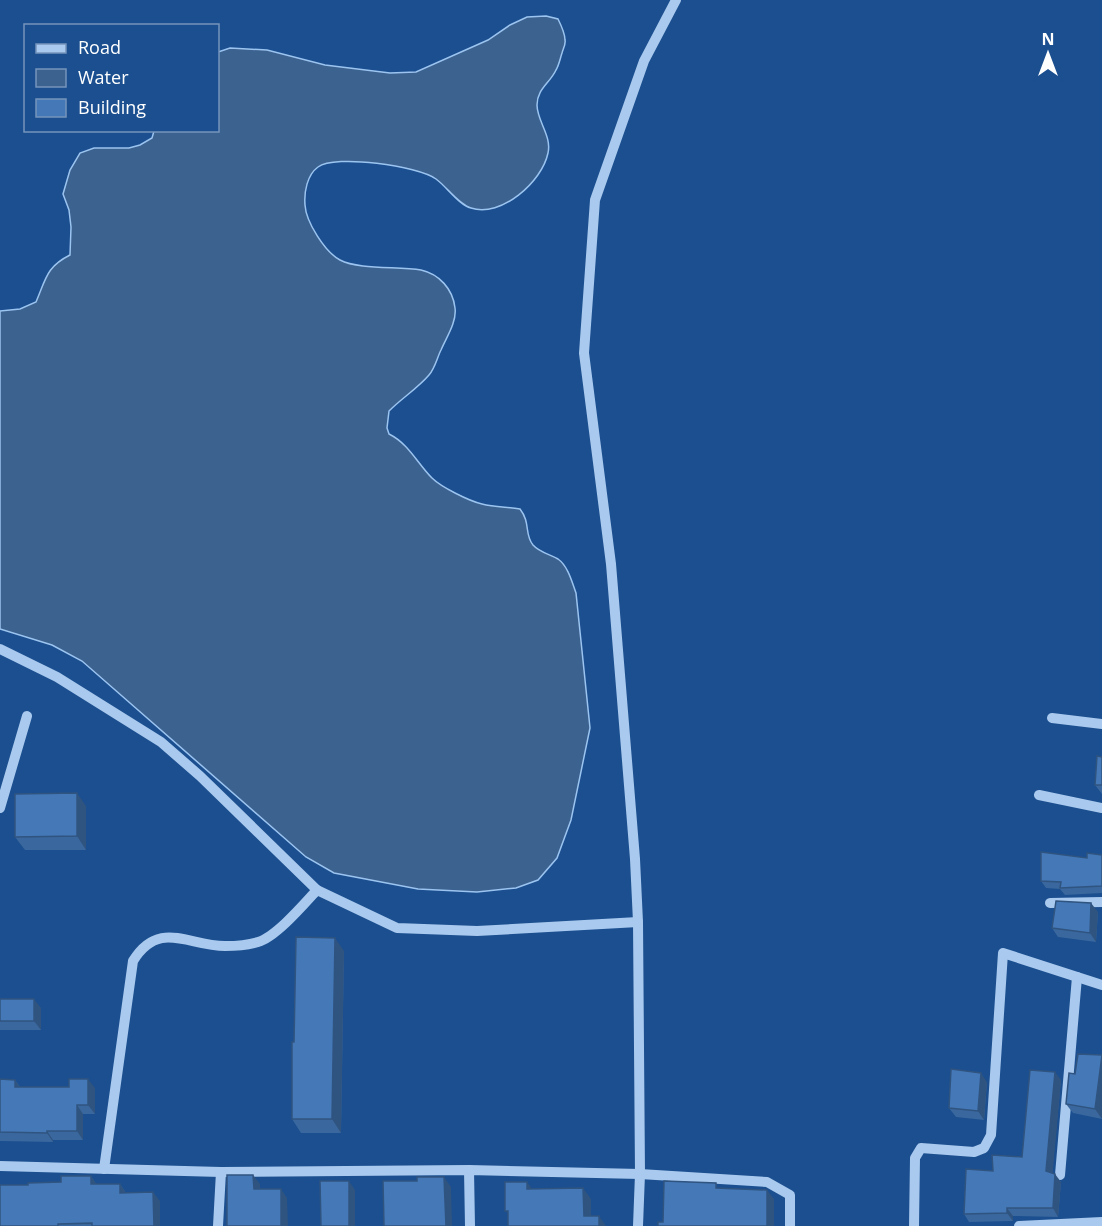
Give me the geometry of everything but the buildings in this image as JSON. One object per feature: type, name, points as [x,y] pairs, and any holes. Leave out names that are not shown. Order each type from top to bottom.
[{"type":"street","points":[[638,1226],[640,1174],[638,922],[611,564],[584,353],[595,200],[644,61],[676,0]]},
{"type":"street","points":[[0,649],[57,678],[161,742],[200,776],[317,890],[397,928],[477,931],[638,922]]},
{"type":"street","points":[[0,808],[27,716]]},
{"type":"street","points":[[1052,718],[1102,724]]},
{"type":"street","points":[[1039,795],[1102,808]]},
{"type":"street","points":[[104,1169],[133,961],[141,947],[158,938],[179,937],[224,946],[260,942],[290,920],[317,890]]},
{"type":"street","points":[[1050,903],[1102,902]]},
{"type":"street","points":[[914,1226],[915,1158],[921,1148],[974,1152],[984,1148],[991,1135],[1003,953],[1102,985]]},
{"type":"street","points":[[1060,1176],[1077,977]]},
{"type":"street","points":[[0,1166],[221,1172],[470,1170],[640,1174],[767,1182],[790,1195],[790,1226]]},
{"type":"street","points":[[470,1170],[470,1226]]},
{"type":"street","points":[[218,1226],[221,1172]]},
{"type":"street","points":[[1019,1226],[1102,1222]]},
{"type":"water","points":[[546,16],[558,19],[564,32],[565,43],[557,68],[541,90],[537,105],[548,141],[548,153],[538,175],[518,195],[495,208],[483,210],[471,208],[462,203],[436,179],[426,174],[395,166],[358,162],[327,163],[318,167],[311,174],[306,189],[306,212],[309,220],[317,236],[334,256],[358,265],[428,272],[444,283],[454,301],[455,313],[451,330],[434,366],[425,380],[389,411],[387,428],[389,434],[402,443],[432,478],[442,485],[476,502],[520,509],[530,541],[541,551],[558,559],[569,575],[576,593],[590,728],[571,820],[557,858],[538,880],[516,888],[477,892],[418,889],[334,873],[306,857],[82,661],[52,645],[0,629],[0,311],[20,309],[36,302],[51,269],[70,255],[71,227],[69,210],[63,194],[70,170],[80,153],[94,148],[129,148],[140,145],[152,138],[154,132],[219,132],[219,52],[230,48],[267,50],[325,65],[390,73],[416,72],[488,40],[527,17]]}]
